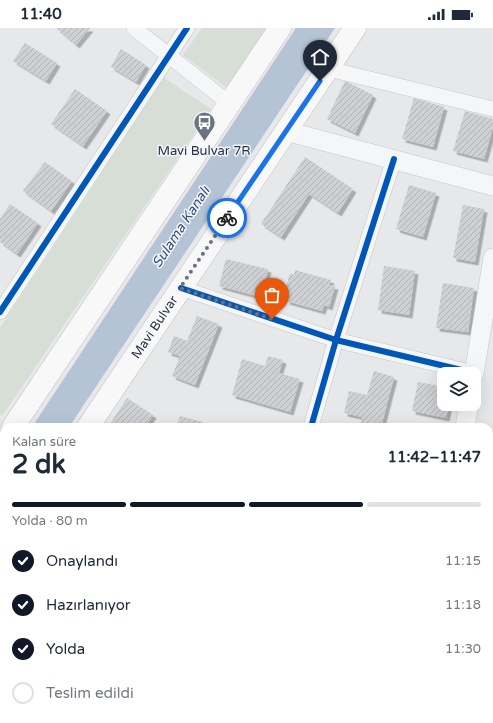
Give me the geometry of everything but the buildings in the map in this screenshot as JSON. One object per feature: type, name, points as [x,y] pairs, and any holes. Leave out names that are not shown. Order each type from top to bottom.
[{"type":"main road","points":[[16,423],[280,28]]},
{"type":"main road","name":"Mavi Bulvar","points":[[91,423],[355,28]]},
{"type":"street","points":[[134,28],[230,104]]},
{"type":"street","points":[[0,312],[187,28]]},
{"type":"street","points":[[329,68],[493,109]]},
{"type":"street","points":[[286,131],[493,186]]},
{"type":"street","points":[[312,423],[336,340],[394,159]]},
{"type":"street","points":[[475,367],[493,258]]},
{"type":"street","points":[[180,288],[336,340],[446,367]]},
{"type":"street","points":[[465,423],[467,411]]},
{"type":"shaded area","points":[[202,28],[268,28],[227,88],[183,55]]},
{"type":"shaded area","points":[[164,78],[211,109],[2,416],[0,414],[0,328]]},
{"type":"water","name":"Sulama Kanalı","points":[[296,28],[335,28],[72,423],[35,423]]},
{"type":"cycle path","points":[[0,312],[187,28]]},
{"type":"cycle path","points":[[312,423],[336,340],[394,159]]},
{"type":"cycle path","points":[[181,288],[336,340],[449,367]]},
{"type":"way so far","points":[[227,218],[180,288],[272,319]]},
{"type":"place","name":"Mavi Bulvar 7R","points":[[204,142]]},
{"type":"route","points":[[227,218],[320,81]]}]
